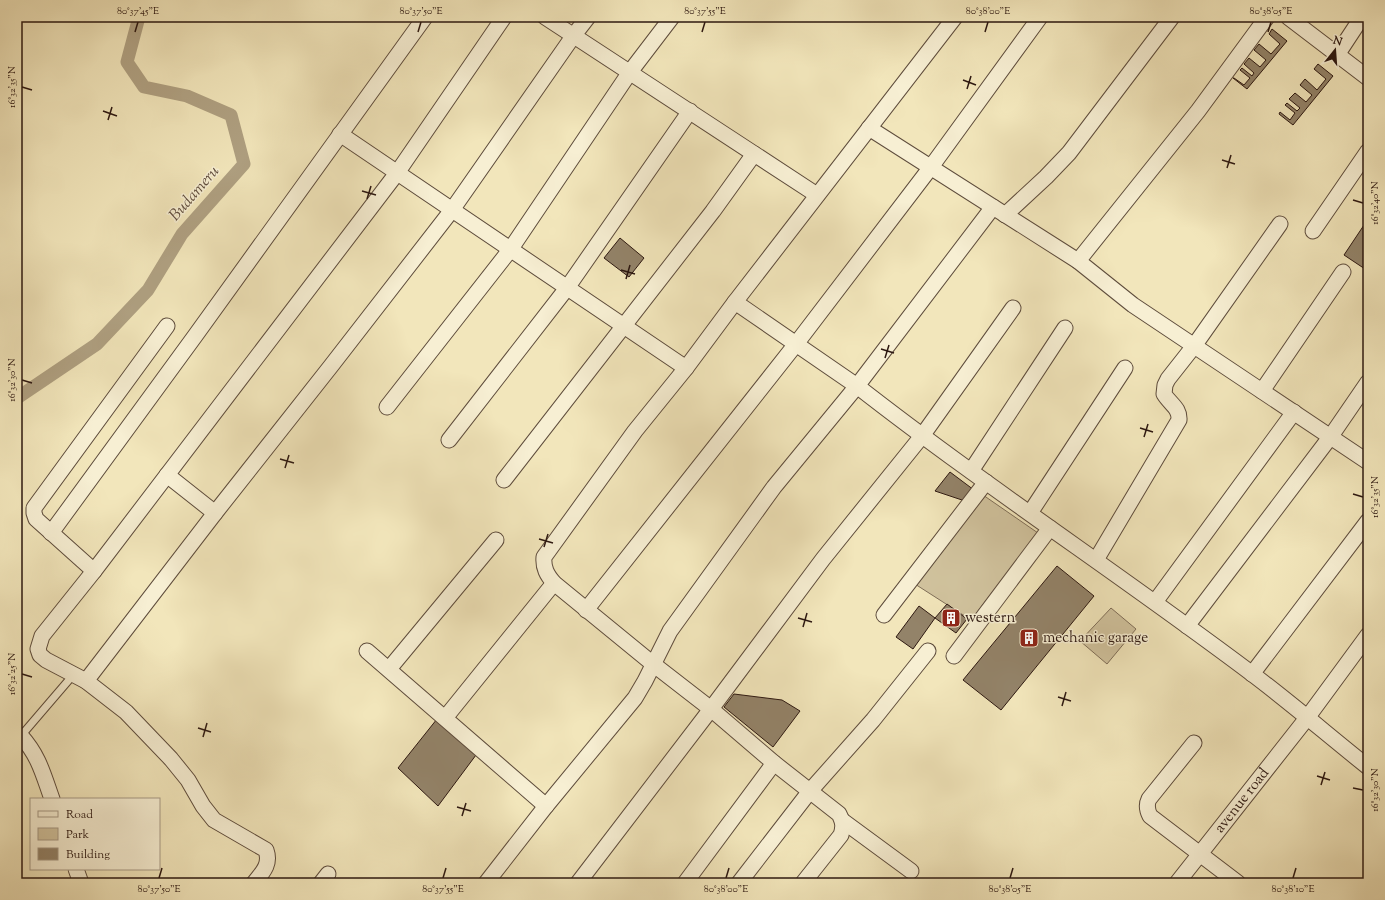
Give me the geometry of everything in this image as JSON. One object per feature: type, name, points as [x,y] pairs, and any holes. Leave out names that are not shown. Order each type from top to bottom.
[{"type":"street","points":[[51,533],[196,336],[425,17]]},
{"type":"street","points":[[254,883],[267,867],[268,856],[266,850],[214,820],[203,806],[188,780],[126,712],[80,678],[46,660],[40,655],[38,649],[42,636],[94,571],[397,173],[504,17]]},
{"type":"street","points":[[545,17],[817,196]]},
{"type":"street","points":[[80,678],[215,513],[452,210],[588,17]]},
{"type":"street","points":[[387,407],[510,250],[630,72],[672,17]]},
{"type":"street","points":[[911,871],[843,821],[839,814],[833,809],[774,763],[711,709],[653,664],[554,583],[547,575],[544,558],[635,431],[686,368],[735,302],[955,17]]},
{"type":"street","points":[[586,610],[796,344],[931,167],[1040,17]]},
{"type":"street","points":[[486,883],[546,806],[635,698],[670,631],[774,487],[999,211],[1046,177],[1069,153],[1172,17]]},
{"type":"street","points":[[1078,261],[1198,111],[1267,17]]},
{"type":"street","points":[[1288,17],[1368,78]]},
{"type":"street","points":[[1337,55],[1362,17]]},
{"type":"street","points":[[449,440],[567,288],[690,112]]},
{"type":"street","points":[[869,128],[1078,261],[1133,304],[1368,462]]},
{"type":"street","points":[[340,134],[686,368]]},
{"type":"street","points":[[1312,231],[1368,151]]},
{"type":"street","points":[[504,480],[714,212],[754,154]]},
{"type":"street","points":[[1096,560],[1180,420],[1180,415],[1177,409],[1164,394],[1165,385],[1168,379],[1194,346],[1280,224]]},
{"type":"street","points":[[1262,391],[1344,272]]},
{"type":"street","points":[[735,302],[857,386],[922,436],[1155,602],[1252,674],[1368,767]]},
{"type":"street","points":[[578,883],[823,559],[922,436],[1013,308]]},
{"type":"street","points":[[94,571],[36,519],[34,513],[37,504],[167,326]]},
{"type":"street","points":[[971,471],[1065,328]]},
{"type":"street","points":[[1030,513],[1125,368]]},
{"type":"street","points":[[1187,626],[1331,436],[1368,382]]},
{"type":"street","points":[[1155,602],[1294,412]]},
{"type":"street","points":[[167,475],[215,513]]},
{"type":"street","points":[[884,616],[986,482]]},
{"type":"street","points":[[1252,674],[1368,521]]},
{"type":"street","points":[[954,656],[1050,528]]},
{"type":"street","points":[[389,669],[496,540]]},
{"type":"street","points":[[445,718],[554,583]]},
{"type":"street","name":"avenue road","points":[[1177,883],[1307,718],[1368,635]]},
{"type":"street","points":[[367,650],[546,806]]},
{"type":"street","points":[[739,883],[810,791],[873,720],[928,651]]},
{"type":"street","points":[[19,738],[30,746],[37,758],[52,798]]},
{"type":"street","points":[[1194,743],[1149,799],[1147,810],[1150,816],[1238,883]]},
{"type":"street","points":[[685,883],[774,763]]},
{"type":"street","points":[[803,883],[841,835],[843,821]]},
{"type":"street","points":[[76,870],[81,883]]},
{"type":"lane","points":[[19,738],[80,678]]},
{"type":"green space","points":[[983,495],[1038,533],[971,620],[904,577]]},
{"type":"green space","points":[[1111,608],[1136,629],[1107,664],[1080,641]]},
{"type":"building","points":[[1272,29],[1287,41],[1247,89],[1233,78],[1244,85],[1250,78],[1240,70],[1242,68],[1252,76],[1254,73],[1244,64],[1249,58],[1260,67],[1266,60],[1254,50],[1259,44],[1271,54],[1280,44],[1269,34]]},
{"type":"building","points":[[1318,64],[1333,76],[1293,125],[1279,114],[1280,112],[1290,120],[1295,113],[1285,105],[1287,103],[1297,111],[1300,108],[1289,99],[1295,93],[1306,102],[1312,95],[1300,85],[1305,79],[1317,90],[1326,79],[1314,69]]},
{"type":"building","points":[[1368,219],[1368,271],[1344,255]]},
{"type":"building","points":[[620,238],[644,258],[629,277],[604,258]]},
{"type":"building","points":[[950,472],[974,490],[965,501],[935,491]]},
{"type":"building","name":"mechanic garage","points":[[1057,566],[1094,596],[1001,710],[963,680]]},
{"type":"building","name":"western","points":[[947,604],[967,619],[956,633],[935,618]]},
{"type":"building","points":[[919,606],[935,618],[913,649],[896,637]]},
{"type":"building","points":[[734,694],[782,700],[800,711],[773,747],[724,707]]},
{"type":"building","points":[[437,719],[476,755],[438,806],[398,768]]},
{"type":"waterway","name":"Budameru","points":[[17,398],[97,344],[148,290],[182,234],[244,164],[231,115],[187,96],[144,87],[127,62],[139,17]]},
{"type":"place","name":"western","points":[[951,618]]},
{"type":"place","name":"mechanic garage","points":[[1029,638]]}]
